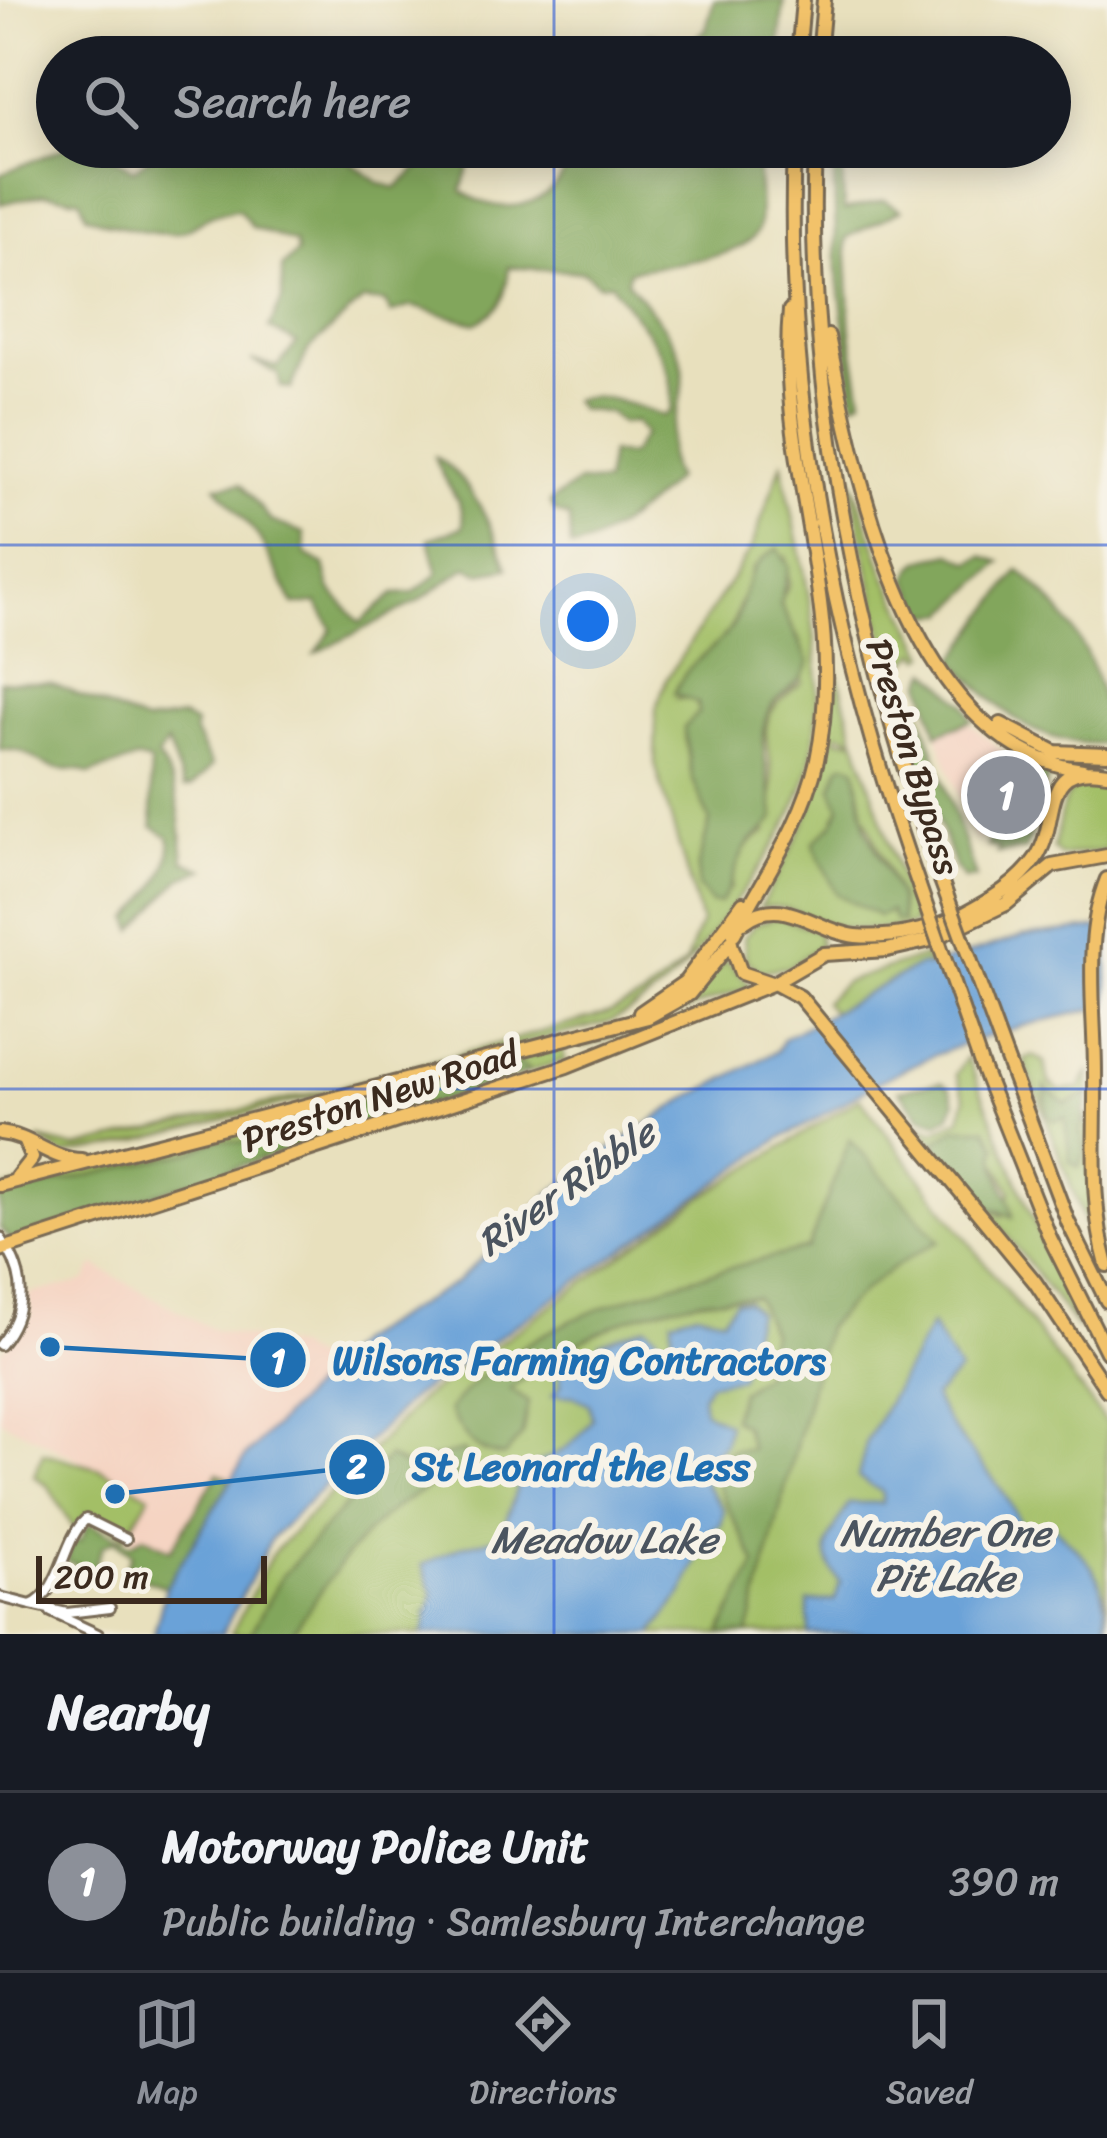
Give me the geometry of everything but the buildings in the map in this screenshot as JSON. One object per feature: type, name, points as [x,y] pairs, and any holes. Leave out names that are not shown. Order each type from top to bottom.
[{"type":"highway","points":[[800,36],[803,0]]},
{"type":"highway","points":[[821,36],[824,0]]},
{"type":"highway","name":"Preston Bypass","points":[[794,168],[793,273],[806,440],[829,573],[883,783],[982,1066],[1050,1238],[1107,1352]]},
{"type":"highway","name":"Preston Bypass","points":[[815,168],[815,270],[829,424],[855,582],[904,775],[1068,1222],[1107,1301]]},
{"type":"highway","points":[[815,270],[848,441],[874,534],[925,642],[977,714],[1021,749],[1107,773]]},
{"type":"highway","points":[[618,1026],[685,982],[780,856],[818,756],[824,670],[794,433],[787,343],[793,273]]},
{"type":"highway","points":[[958,689],[1004,727],[1042,748],[1070,755],[1107,754]]},
{"type":"highway","points":[[1107,763],[1085,769],[1055,793],[1045,842],[1027,870],[953,919],[898,934],[857,936],[771,910],[747,919],[732,938],[741,973],[773,983],[806,1004],[1035,1282],[1107,1390]]},
{"type":"highway","name":"Preston New Road","points":[[1,1185],[648,1017],[689,994],[732,938],[780,856]]},
{"type":"highway","name":"Preston New Road","points":[[3,1245],[567,1066],[773,983],[830,952],[902,948],[953,932],[1006,904],[1052,866],[1107,856]]},
{"type":"highway","points":[[1107,879],[1095,949],[1094,1186],[1107,1265]]},
{"type":"highway","points":[[0,1133],[19,1135],[58,1158],[106,1158]]},
{"type":"highway","points":[[1,1185],[30,1166],[31,1151],[19,1135]]},
{"type":"street","points":[[0,1345],[23,1306],[3,1245]]},
{"type":"street","points":[[31,1605],[45,1595],[81,1522],[91,1520],[126,1539]]},
{"type":"street","points":[[0,1597],[50,1611],[94,1613],[110,1608]]},
{"type":"street","points":[[50,1611],[54,1618],[98,1634]]},
{"type":"shaded area","points":[[968,722],[1007,755],[1024,809],[1009,835],[975,838],[946,762],[937,734]]},
{"type":"shaded area","points":[[94,1265],[214,1330],[293,1347],[331,1367],[246,1456],[231,1480],[217,1474],[171,1550],[145,1536],[140,1544],[126,1536],[149,1495],[0,1420],[0,1353],[32,1315],[28,1294],[85,1281]]},
{"type":"green space","points":[[714,0],[784,0],[780,36],[698,36],[706,29]]},
{"type":"green space","points":[[36,159],[36,168],[358,168],[396,188],[419,168],[468,168],[462,191],[479,201],[515,206],[546,193],[566,168],[758,168],[759,225],[741,247],[723,254],[629,271],[627,281],[669,333],[683,368],[669,452],[675,478],[610,532],[571,547],[569,517],[555,512],[550,502],[579,482],[605,483],[610,453],[630,455],[645,434],[635,422],[621,423],[610,413],[578,409],[573,400],[608,398],[664,416],[671,411],[672,391],[663,357],[611,283],[598,284],[584,272],[509,267],[501,301],[475,323],[411,306],[391,313],[385,302],[363,300],[308,350],[291,389],[281,387],[278,374],[251,360],[277,367],[297,343],[269,328],[282,300],[282,268],[297,253],[295,243],[252,227],[239,210],[165,234],[86,215],[80,199],[45,194],[0,204],[0,174]]},
{"type":"green space","points":[[834,168],[842,168],[844,210],[885,200],[901,210],[846,238],[851,334],[862,398],[854,403],[837,269]]},
{"type":"green space","points":[[435,457],[470,490],[508,568],[479,573],[467,567],[417,602],[316,653],[332,629],[317,603],[294,605],[258,536],[216,486],[241,484],[271,521],[304,533],[306,555],[324,565],[330,589],[360,623],[394,594],[413,593],[438,574],[429,539],[463,527],[457,499]]},
{"type":"green space","points":[[846,461],[886,577],[927,655],[922,658],[918,652],[894,673],[909,721],[921,709],[926,727],[915,724],[907,731],[898,706]]},
{"type":"green space","points":[[782,463],[813,626],[818,709],[813,749],[796,805],[770,853],[702,947],[662,989],[609,1022],[119,1146],[64,1155],[38,1139],[76,1148],[328,1090],[610,1013],[644,997],[685,964],[701,922],[655,764],[656,709],[666,680],[751,549]],"holes":[[[786,556],[789,584],[780,603],[801,644],[802,683],[784,697],[767,721],[772,793],[766,832],[741,856],[731,889],[698,866],[710,821],[692,777],[684,728],[700,712],[694,699],[677,699],[731,629],[753,568]]]},
{"type":"green space","points":[[778,548],[789,567],[780,604],[809,662],[802,677],[773,704],[764,729],[774,818],[746,847],[720,903],[711,903],[698,887],[698,866],[710,821],[692,777],[684,728],[699,712],[698,703],[674,694],[691,666],[728,632],[755,568]]},
{"type":"green space","points":[[952,553],[971,562],[983,556],[1001,562],[947,613],[927,615],[908,579],[911,571],[925,559]]},
{"type":"green space","points":[[1019,570],[1055,606],[1083,647],[1101,693],[1107,744],[1038,732],[1004,710],[954,660]]},
{"type":"green space","points":[[831,650],[855,738],[838,733],[836,739],[856,740],[915,924],[856,929],[781,907],[760,907],[802,828],[824,766]],"holes":[[[840,806],[866,818],[899,897],[879,916],[845,896],[814,842],[833,824]]]},
{"type":"green space","points":[[929,670],[965,705],[972,720],[937,734],[923,684]]},
{"type":"green space","points":[[0,681],[51,683],[145,723],[181,717],[195,724],[194,732],[212,766],[191,787],[184,788],[167,743],[157,757],[175,793],[184,861],[204,869],[180,879],[134,930],[130,919],[159,881],[170,848],[169,837],[153,827],[150,762],[138,759],[89,774],[50,767],[19,751],[0,750]]},
{"type":"green space","points":[[915,724],[926,727],[976,878],[964,879],[955,868],[907,731]]},
{"type":"green space","points":[[1007,755],[1054,770],[1039,799],[1025,850],[997,853],[998,848],[987,846],[992,834],[1010,834],[1023,815]]},
{"type":"green space","points":[[846,763],[856,768],[866,828],[899,897],[902,921],[895,921],[890,911],[879,916],[837,894],[815,848],[814,842],[833,824],[840,807],[832,788],[840,766]]},
{"type":"green space","points":[[1088,780],[1107,782],[1107,850],[1061,856],[1053,848],[1062,808],[1070,792]]},
{"type":"green space","points":[[778,917],[818,931],[820,945],[788,967],[761,971],[746,960],[744,937],[755,924]]},
{"type":"green space","points":[[925,956],[929,967],[920,965],[832,1012],[824,1002],[845,982]]},
{"type":"green space","points":[[726,960],[751,986],[582,1048],[683,1004]]},
{"type":"green space","points":[[562,1048],[565,1060],[314,1143],[312,1133],[280,1131],[252,1142],[212,1144],[0,1196],[0,1190]]},
{"type":"green space","points":[[1033,1055],[1044,1062],[1049,1082],[1060,1091],[1080,1089],[1089,1071],[1089,1094],[1066,1105],[1045,1089],[1044,1097],[1053,1120],[1065,1117],[1079,1166],[1080,1133],[1088,1116],[1094,1233],[1089,1234],[1024,1060]]},
{"type":"green space","points":[[967,1057],[1078,1329],[984,1205],[1002,1216],[1011,1191],[993,1157],[956,1128],[934,1143],[918,1125],[935,1131],[961,1118],[965,1098],[956,1074]]},
{"type":"green space","points":[[519,1064],[527,1068],[526,1073],[336,1135],[330,1132],[348,1106]]},
{"type":"green space","points":[[941,1082],[950,1088],[955,1102],[949,1116],[938,1122],[920,1116],[899,1090]]},
{"type":"green space","points":[[1045,1087],[1066,1104],[1089,1094],[1080,1133],[1086,1149],[1079,1167],[1070,1162],[1065,1117],[1054,1121],[1047,1115]]},
{"type":"green space","points":[[860,1098],[1107,1424],[1107,1634],[231,1634],[272,1554],[421,1399],[704,1196]]},
{"type":"green space","points":[[292,1127],[312,1133],[316,1141],[12,1241],[0,1229],[0,1196],[194,1151],[218,1139],[249,1143]]},
{"type":"green space","points":[[956,1128],[986,1128],[997,1146],[996,1163],[1013,1217],[984,1205],[934,1143]]},
{"type":"green space","points":[[850,1139],[939,1241],[878,1279],[826,1328],[748,1634],[720,1634],[756,1564],[712,1463],[731,1450],[751,1449],[744,1426],[732,1418],[740,1392],[763,1375],[771,1332],[756,1297],[720,1298],[655,1310],[567,1349],[510,1389],[528,1402],[522,1435],[504,1456],[470,1441],[449,1410],[481,1376],[565,1324],[664,1287],[808,1248]]},
{"type":"green space","points":[[464,1451],[470,1462],[467,1473],[435,1484],[385,1516],[346,1557],[291,1634],[250,1634],[282,1576],[388,1457],[403,1465]]},
{"type":"green space","points":[[43,1453],[100,1469],[150,1495],[126,1536],[88,1512],[74,1529],[49,1487],[34,1476]]},
{"type":"green space","points":[[218,1473],[231,1480],[166,1587],[124,1572],[132,1554],[115,1540],[103,1546],[92,1571],[67,1561],[73,1539],[80,1541],[89,1523],[131,1544],[144,1536],[171,1550]]},
{"type":"water","name":"River Ribble","points":[[1107,927],[1107,1007],[1022,1026],[939,1053],[781,1138],[413,1397],[271,1539],[222,1634],[154,1634],[166,1587],[246,1456],[355,1342],[455,1283],[551,1193],[681,1102],[777,1051],[783,1039],[920,965],[929,967],[1023,936]]},
{"type":"water","name":"Meadow Lake","points":[[735,1301],[747,1301],[757,1312],[740,1378],[709,1383],[702,1396],[704,1411],[728,1424],[724,1443],[702,1467],[705,1484],[724,1510],[721,1525],[709,1531],[683,1593],[652,1634],[423,1634],[433,1593],[422,1565],[462,1546],[501,1536],[523,1469],[562,1450],[592,1419],[589,1404],[573,1396],[552,1396],[561,1386],[559,1367],[575,1362],[595,1374],[599,1343],[646,1326],[663,1341],[672,1339],[672,1319],[696,1312],[723,1318]]},
{"type":"water","name":"Number One Pit Lake","points":[[931,1325],[959,1371],[934,1397],[943,1415],[1003,1493],[1021,1528],[1032,1531],[1049,1522],[1086,1559],[1104,1596],[1107,1634],[809,1634],[808,1602],[835,1600],[840,1582],[828,1560],[831,1535],[849,1503],[882,1503],[882,1492],[858,1477],[867,1440]]},
{"type":"place","name":"Motorway Police Unit","points":[[1006,795]]},
{"type":"place","name":"Wilsons Farming Contractors","points":[[50,1347]]},
{"type":"place","name":"St Leonard the Less","points":[[115,1494]]}]
